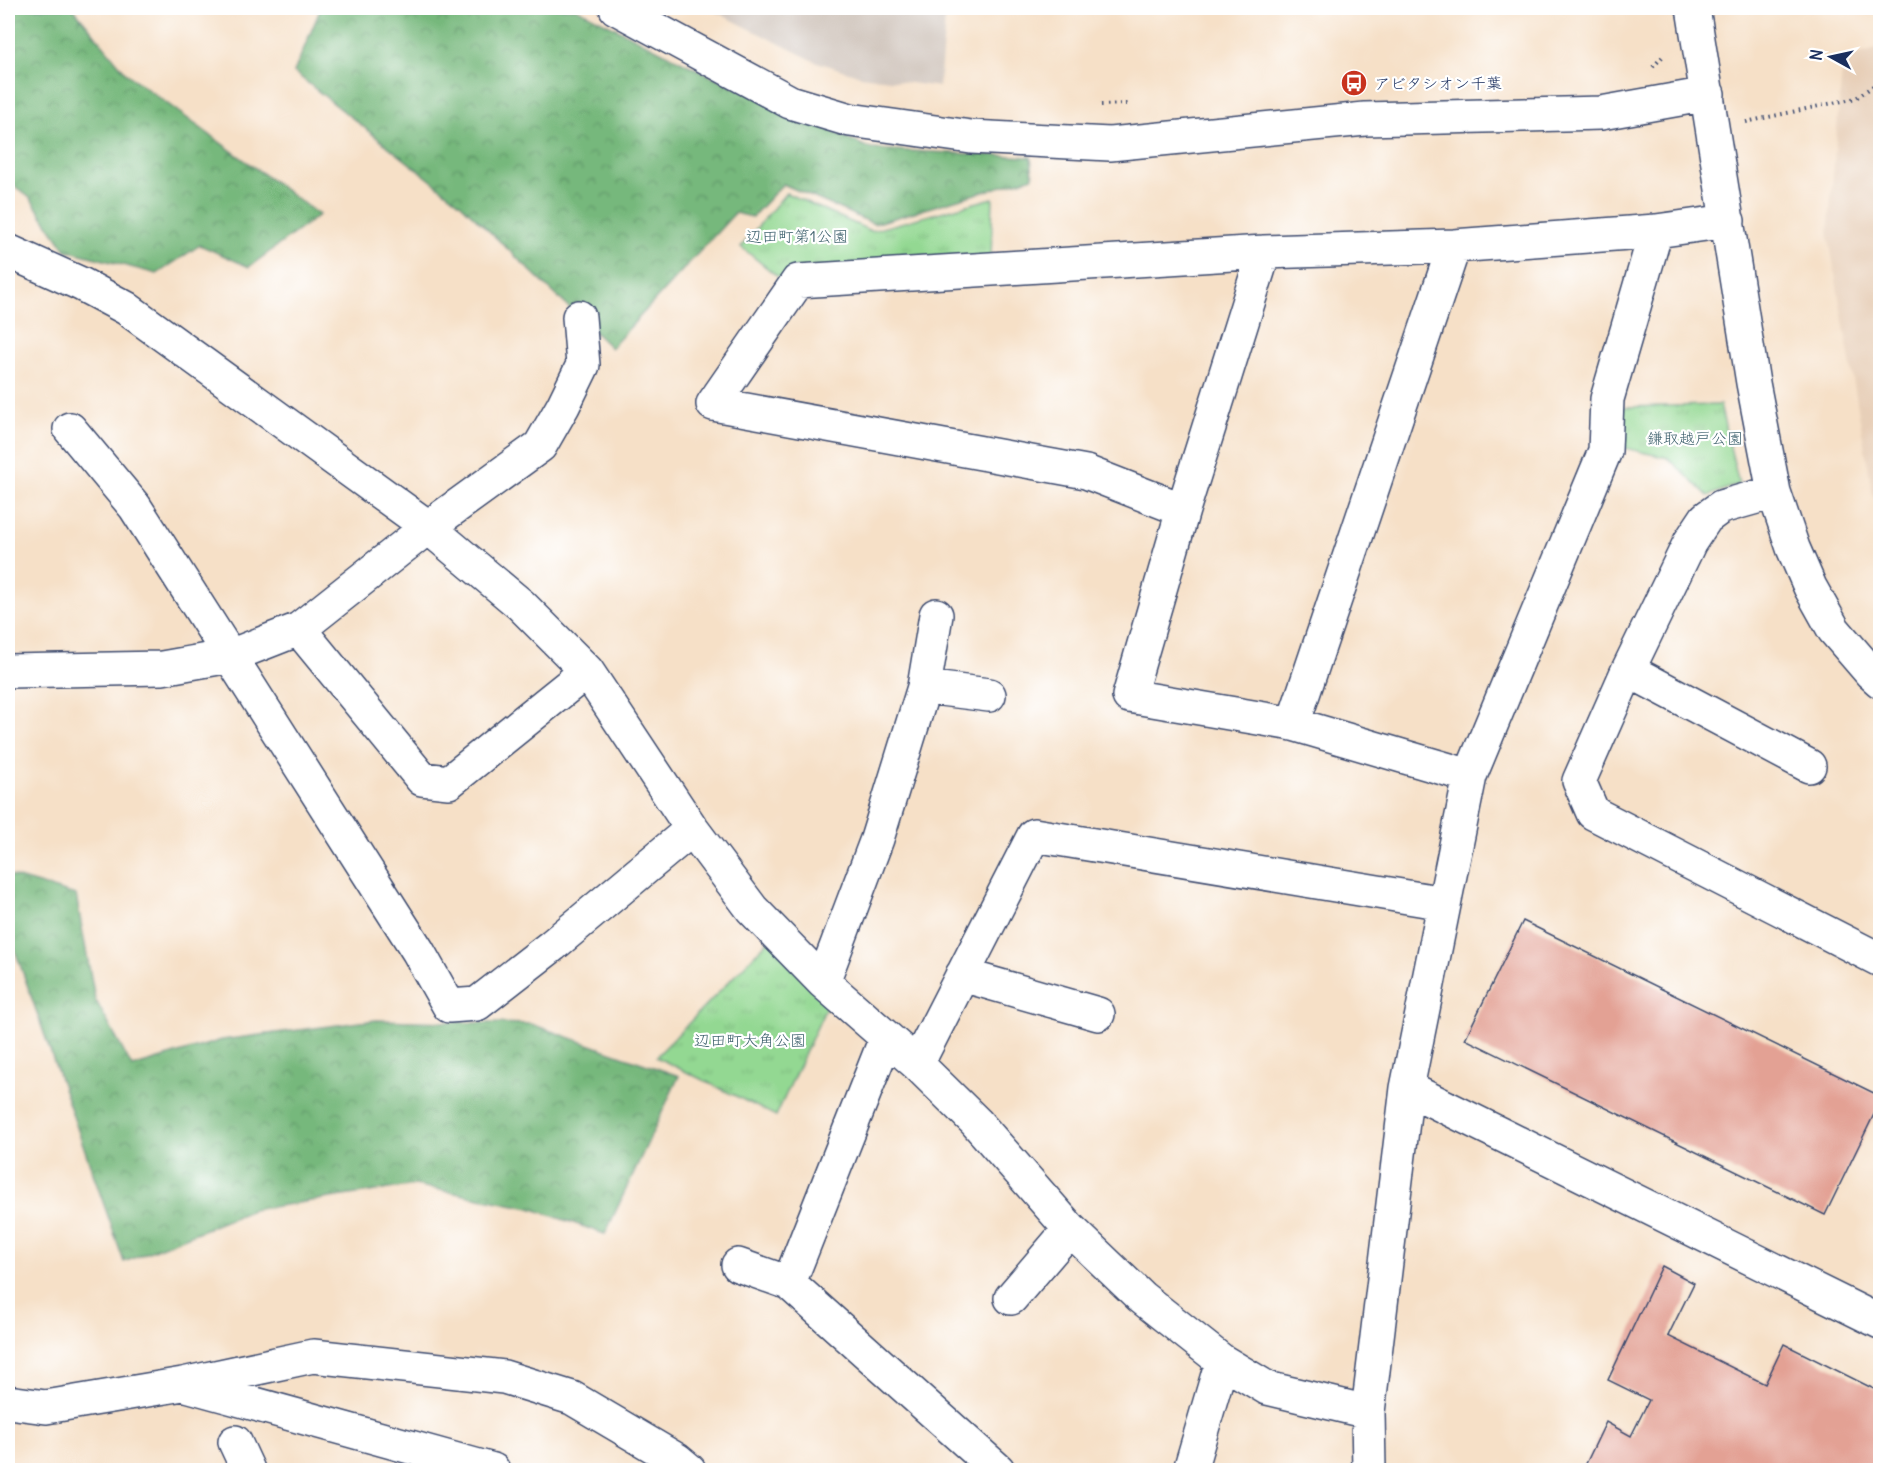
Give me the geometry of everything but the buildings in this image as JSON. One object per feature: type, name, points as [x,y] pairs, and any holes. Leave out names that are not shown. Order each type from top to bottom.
[{"type":"street","points":[[616,8],[790,102],[850,120],[971,137],[1110,144],[1365,119],[1601,113],[1708,94]]},
{"type":"street","points":[[1693,9],[1753,383],[1774,492],[1792,548],[1834,630],[1871,673],[1881,681]]},
{"type":"street","points":[[1183,510],[1086,472],[713,404],[798,281],[1264,252],[1455,246],[1656,231],[1728,221]]},
{"type":"street","points":[[1369,1470],[1368,1412],[1407,1088],[1470,776],[1605,451],[1607,399],[1656,231]]},
{"type":"street","points":[[1293,724],[1455,246]]},
{"type":"street","points":[[8,251],[81,284],[126,308],[428,527],[521,605],[587,671],[692,829],[752,909],[823,982],[917,1064],[976,1122],[1070,1229],[1141,1297],[1222,1361],[1267,1388],[1368,1412]]},
{"type":"street","points":[[1264,252],[1183,510],[1129,696],[1293,724],[1470,776]]},
{"type":"street","points":[[8,671],[162,668],[230,656],[298,629],[428,527],[540,446],[583,365],[579,317]]},
{"type":"street","points":[[70,429],[135,507],[418,951],[450,1005],[477,1004],[553,945],[692,829]]},
{"type":"street","points":[[1774,492],[1721,507],[1706,518],[1690,542],[1628,670],[1579,781],[1593,813],[1881,960]]},
{"type":"street","points":[[823,982],[877,839],[924,687],[936,615]]},
{"type":"street","points":[[298,629],[422,779],[449,782],[587,671]]},
{"type":"street","points":[[1628,670],[1809,765]]},
{"type":"street","points":[[924,687],[989,695]]},
{"type":"street","points":[[917,1064],[1034,835],[1444,903]]},
{"type":"street","points":[[962,975],[1098,1014]]},
{"type":"street","points":[[789,1283],[886,1038]]},
{"type":"street","points":[[1407,1088],[1881,1322]]},
{"type":"street","points":[[1011,1298],[1070,1229]]},
{"type":"street","points":[[738,1265],[789,1283],[998,1470]]},
{"type":"street","points":[[8,1402],[46,1407],[183,1383],[313,1356],[504,1377],[572,1398],[689,1470]]},
{"type":"street","points":[[1190,1470],[1222,1361]]},
{"type":"street","points":[[183,1383],[491,1470]]},
{"type":"path","points":[[1649,70],[1664,54]]},
{"type":"path","points":[[1713,129],[1856,98],[1881,81]]},
{"type":"path","points":[[1090,105],[1138,103]]},
{"type":"shaded area","points":[[708,8],[946,8],[939,87],[861,76],[814,61]]},
{"type":"shaded area","points":[[1880,48],[1880,505],[1873,496],[1828,233],[1843,59]]},
{"type":"green space","points":[[8,8],[73,8],[127,74],[319,215],[249,267],[200,245],[157,274],[66,250],[30,198],[8,181]]},
{"type":"green space","points":[[321,8],[576,8],[690,66],[871,149],[1031,157],[1033,177],[874,224],[783,184],[752,217],[735,213],[611,348],[461,204],[294,72]]},
{"type":"green space","name":"辺田町第1公園","points":[[786,193],[871,231],[993,198],[991,258],[787,284],[741,247]]},
{"type":"green space","name":"鎌取越戸公園","points":[[1720,405],[1739,484],[1708,496],[1668,458],[1620,447],[1622,407]]},
{"type":"green space","points":[[8,875],[76,895],[95,999],[132,1067],[222,1040],[376,1020],[531,1024],[679,1076],[605,1234],[530,1208],[415,1185],[252,1210],[124,1262],[8,930]]},
{"type":"green space","name":"辺田町大角公園","points":[[771,938],[830,999],[776,1116],[656,1057]]},
{"type":"place","name":"アビタシオン千葉","points":[[1354,83]]}]
